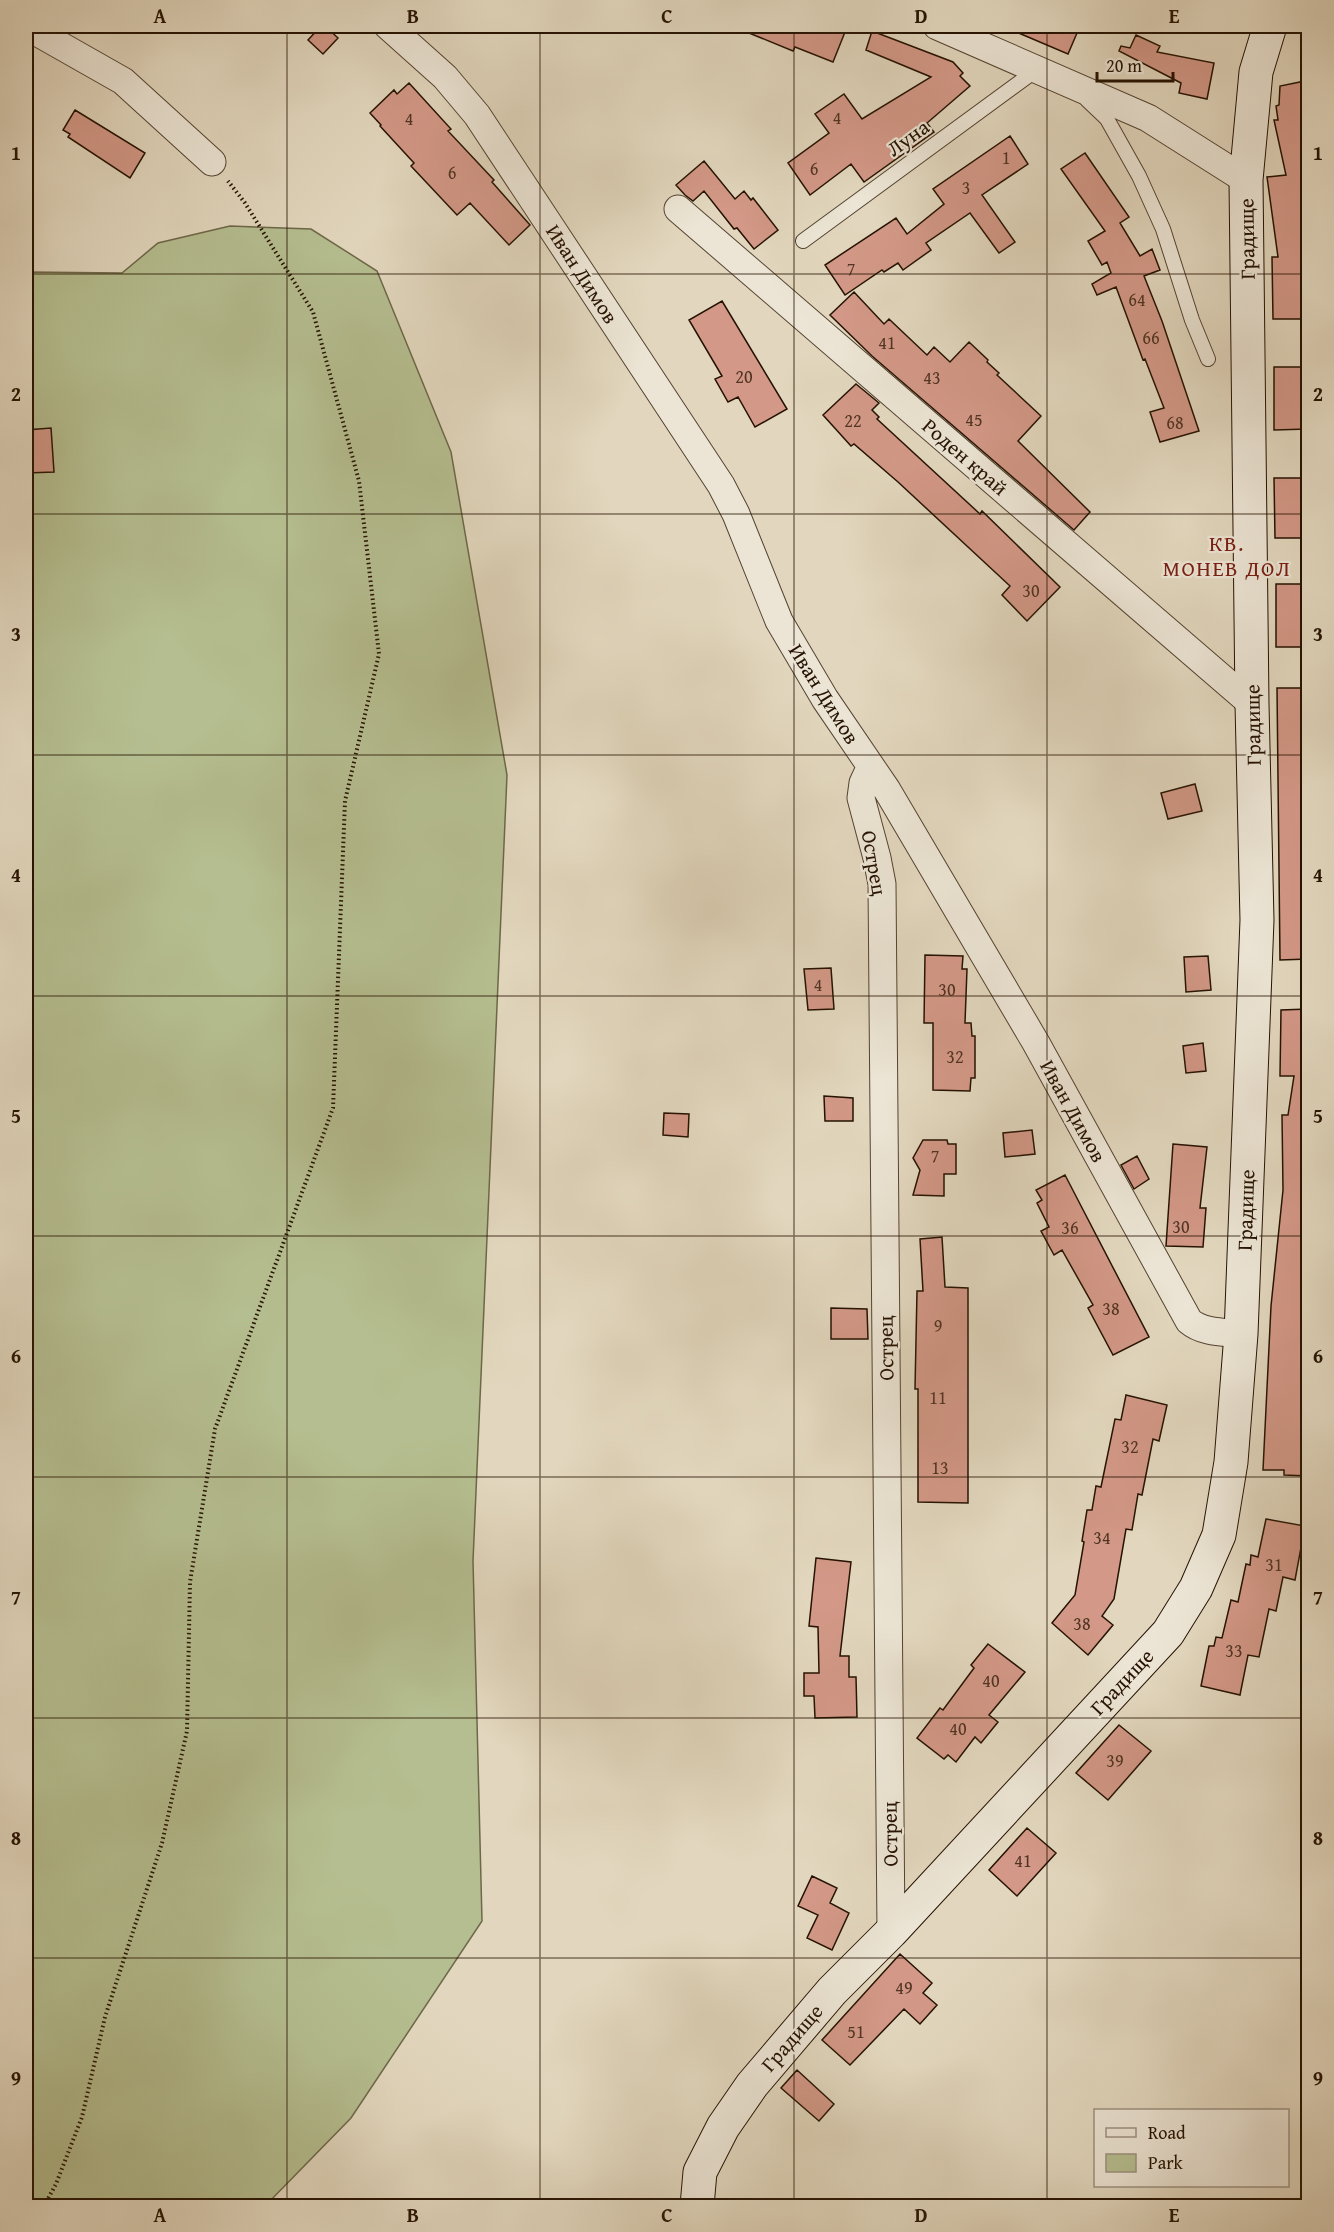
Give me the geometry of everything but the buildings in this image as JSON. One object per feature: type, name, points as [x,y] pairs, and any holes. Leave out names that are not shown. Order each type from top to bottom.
[{"type":"street","points":[[26,26],[123,81],[212,162]]},
{"type":"street","points":[[937,26],[1039,68],[1148,118],[1246,180]]},
{"type":"street","name":"Градище","points":[[697,2206],[700,2172],[723,2127],[752,2085],[832,1991],[891,1932],[1168,1633],[1196,1588],[1219,1535],[1231,1462],[1241,1334],[1257,920],[1246,180],[1256,72],[1270,26]]},
{"type":"street","name":"Иван Димов","points":[[396,33],[445,77],[477,115],[721,485],[736,514],[779,621],[825,699],[887,790],[1036,1043],[1189,1321],[1196,1327],[1241,1334]]},
{"type":"street","name":"Роден край","points":[[678,209],[1252,704]]},
{"type":"street","name":"Острец","points":[[870,768],[863,783],[861,798],[882,884],[891,1932]]},
{"type":"lane","name":"Луна","points":[[803,241],[1039,68]]},
{"type":"lane","points":[[1068,82],[1107,119],[1139,176],[1163,229],[1192,320],[1208,359]]},
{"type":"path","points":[[44,2206],[56,2184],[82,2117],[105,2017],[162,1843],[182,1754],[187,1731],[190,1582],[215,1429],[333,1108],[345,801],[379,654],[359,481],[313,312],[245,203],[212,162]]},
{"type":"green space","points":[[230,226],[311,229],[377,271],[451,452],[507,775],[473,1561],[482,1921],[351,2118],[265,2206],[26,2206],[26,272],[122,273],[158,243]]},
{"type":"district","name":"КВ. МОНЕВ ДОЛ","points":[[1227,556]]}]
